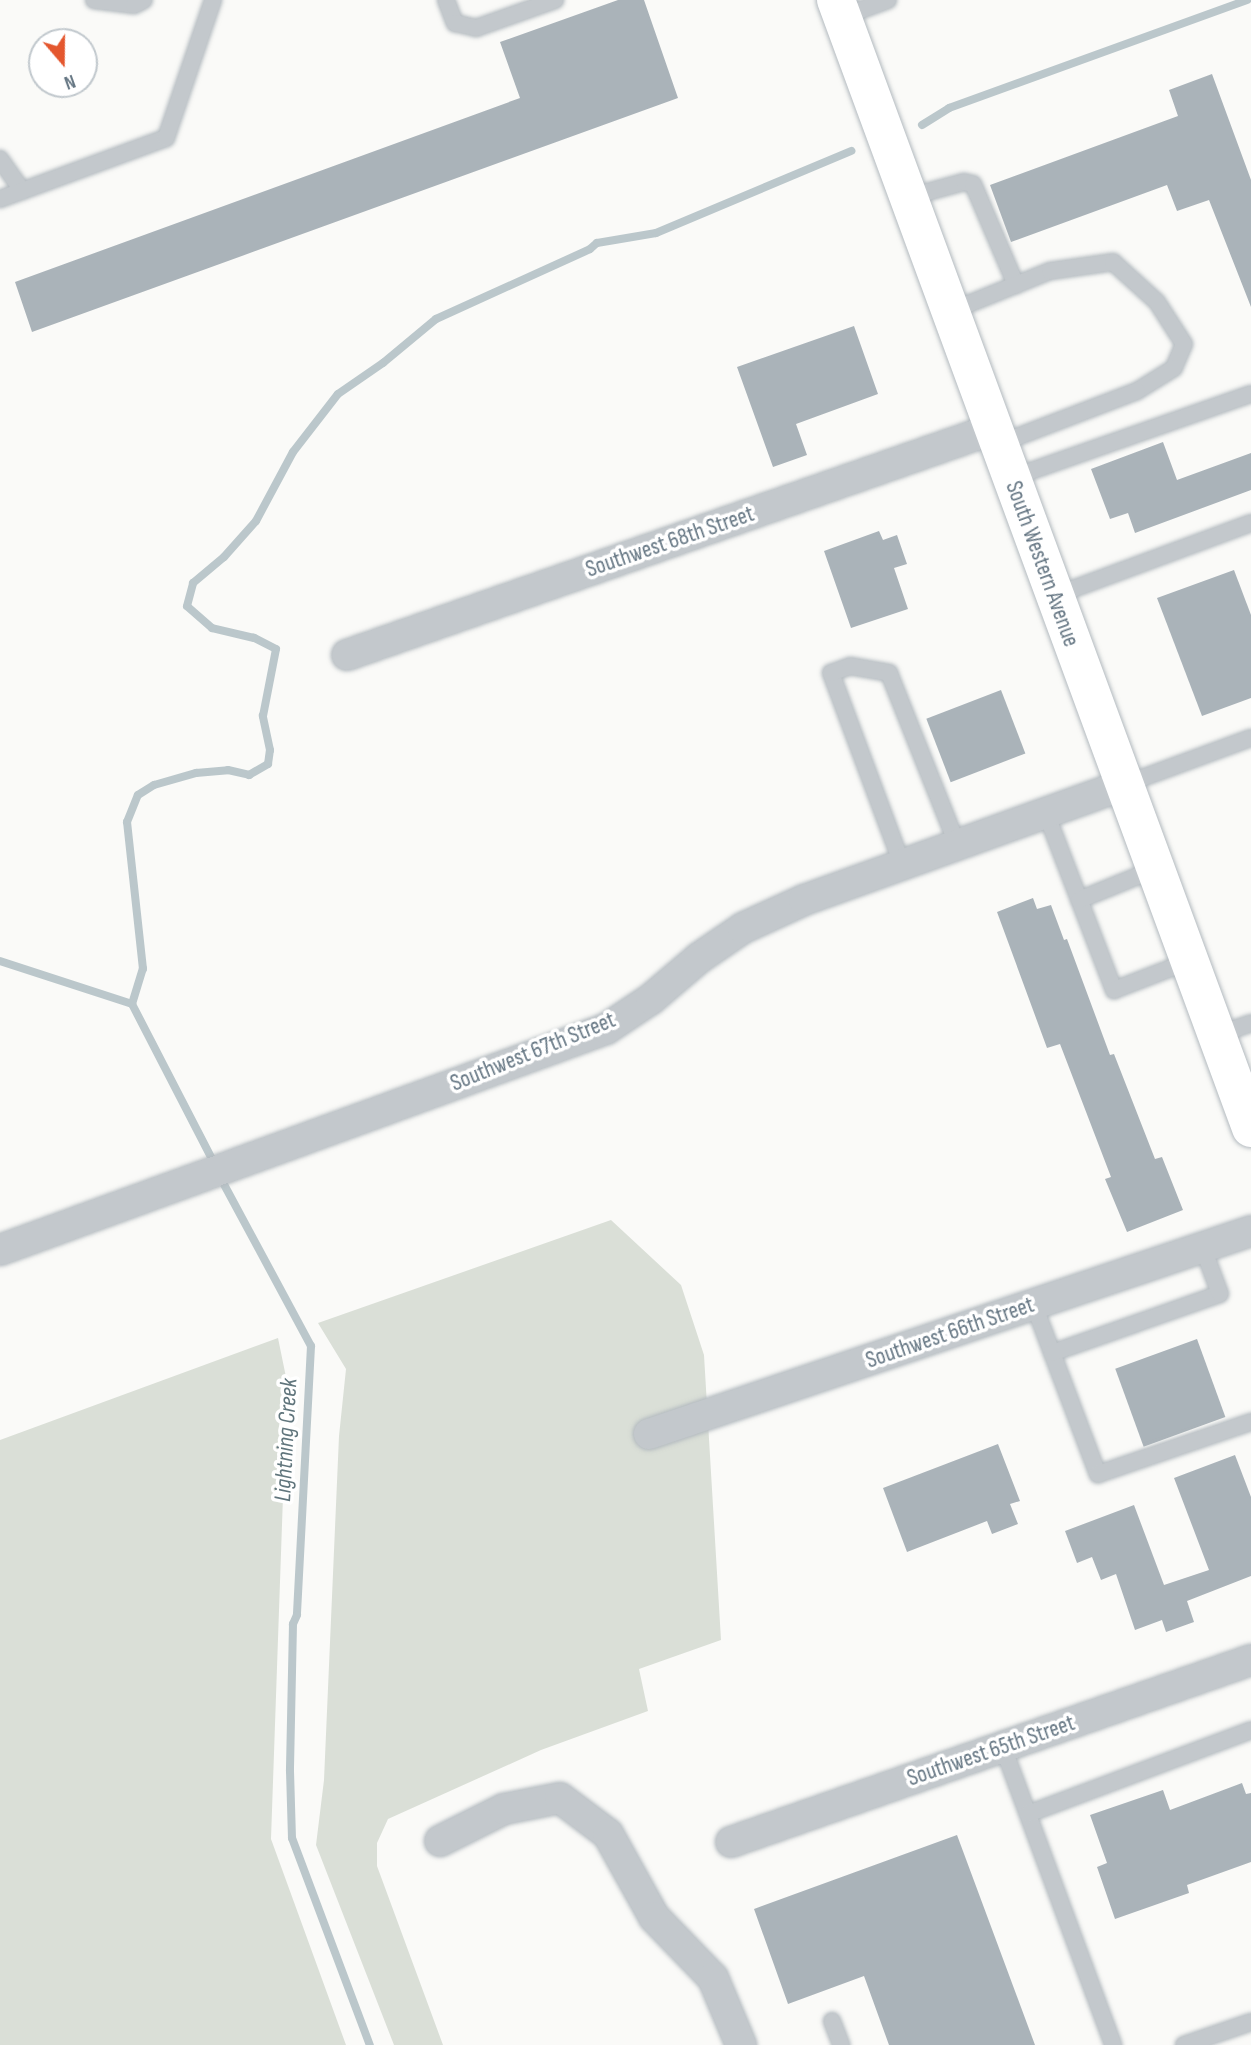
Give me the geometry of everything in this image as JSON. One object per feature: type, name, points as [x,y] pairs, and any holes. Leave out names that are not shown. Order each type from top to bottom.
[{"type":"main road","name":"South Western Avenue","points":[[839,8],[1189,961],[1234,1029],[1251,1128]]},
{"type":"street","name":"Southwest 68th Street","points":[[347,655],[1001,450]]},
{"type":"street","name":"Southwest 67th Street","points":[[0,1250],[606,1029],[651,999],[699,958],[743,928],[804,900],[1123,785]]},
{"type":"street","name":"Southwest 66th Street","points":[[649,1434],[1251,1231]]},
{"type":"street","name":"Southwest 65th Street","points":[[731,1842],[1251,1660]]},
{"type":"street","points":[[440,1841],[504,1809],[560,1798],[608,1834],[654,1917],[713,1978],[741,2045]]},
{"type":"lane","points":[[94,0],[134,5],[144,0]]},
{"type":"lane","points":[[0,199],[166,138],[213,0]]},
{"type":"lane","points":[[446,0],[455,23],[476,28],[547,1]]},
{"type":"lane","points":[[839,8],[888,0]]},
{"type":"lane","points":[[0,159],[22,191]]},
{"type":"lane","points":[[908,198],[964,182],[973,184],[1016,285]]},
{"type":"lane","points":[[950,311],[1050,271],[1113,262],[1157,302],[1184,344],[1174,368],[1137,391],[1001,450]]},
{"type":"lane","points":[[1001,450],[1251,394]]},
{"type":"lane","points":[[1054,596],[1251,523]]},
{"type":"lane","points":[[902,864],[831,673],[850,666],[889,673],[957,844]]},
{"type":"lane","points":[[1123,785],[1251,738]]},
{"type":"lane","points":[[1046,813],[1114,990],[1189,961]]},
{"type":"lane","points":[[1079,900],[1154,869]]},
{"type":"lane","points":[[1052,1353],[1220,1294],[1203,1248]]},
{"type":"lane","points":[[1034,1305],[1098,1475],[1251,1422]]},
{"type":"lane","points":[[1028,1814],[1251,1730]]},
{"type":"lane","points":[[1003,1747],[1113,2045]]},
{"type":"lane","points":[[832,2021],[841,2045]]},
{"type":"lane","points":[[1184,2045],[1251,2022]]},
{"type":"shaded area","points":[[611,1220],[681,1285],[704,1355],[721,1640],[639,1669],[648,1711],[541,1750],[388,1819],[377,1843],[377,1866],[443,2045],[394,2045],[316,1845],[324,1780],[339,1436],[346,1369],[318,1323]]},
{"type":"shaded area","points":[[278,1338],[287,1382],[271,1839],[346,2045],[0,2045],[0,1440]]},
{"type":"building","points":[[618,0],[644,0],[678,98],[32,332],[15,282],[520,98],[500,42]]},
{"type":"building","points":[[1212,74],[1251,180],[1251,307],[1209,200],[1177,211],[1167,185],[1011,242],[990,185],[1178,116],[1169,90]]},
{"type":"building","points":[[854,326],[878,394],[796,424],[807,455],[773,467],[737,367]]},
{"type":"building","points":[[1163,442],[1177,480],[1251,453],[1251,490],[1135,533],[1128,513],[1110,519],[1091,469]]},
{"type":"building","points":[[879,531],[883,540],[897,535],[907,564],[894,568],[908,609],[851,628],[824,551]]},
{"type":"building","points":[[1234,570],[1251,615],[1251,698],[1202,716],[1157,598]]},
{"type":"building","points":[[1001,690],[1025,753],[951,782],[926,719]]},
{"type":"building","points":[[1033,898],[1037,909],[1051,905],[1064,940],[1067,939],[1110,1055],[1114,1054],[1155,1159],[1162,1157],[1183,1210],[1127,1232],[1105,1179],[1111,1177],[1060,1044],[1047,1048],[997,912]]},
{"type":"building","points":[[1197,1339],[1225,1417],[1144,1447],[1115,1369]]},
{"type":"building","points":[[998,1444],[1020,1501],[1010,1504],[1018,1524],[992,1534],[987,1521],[907,1552],[883,1488]]},
{"type":"building","points":[[1235,1455],[1251,1497],[1251,1576],[1187,1601],[1194,1622],[1166,1632],[1162,1620],[1135,1630],[1116,1574],[1101,1580],[1092,1557],[1077,1563],[1065,1531],[1134,1505],[1164,1585],[1209,1570],[1174,1478]]},
{"type":"building","points":[[1242,1783],[1246,1794],[1251,1793],[1251,1862],[1187,1885],[1189,1893],[1115,1919],[1097,1867],[1107,1863],[1090,1815],[1163,1790],[1170,1810]]},
{"type":"building","points":[[957,1835],[1035,2045],[889,2045],[864,1976],[788,2004],[754,1909]]},
{"type":"waterway","points":[[922,125],[949,108],[1247,0]]},
{"type":"waterway","points":[[132,1004],[143,969],[127,822],[138,795],[154,785],[196,773],[228,770],[249,775],[268,764],[270,750],[263,716],[276,649],[254,638],[212,628],[187,606],[193,583],[224,557],[256,521],[293,452],[338,394],[383,363],[436,319],[590,249],[597,243],[656,233],[851,151]]},
{"type":"waterway","name":"Lightning Creek","points":[[0,961],[132,1004],[215,1165]]},
{"type":"waterway","name":"Lightning Creek","points":[[220,1177],[311,1346],[297,1615],[293,1624],[290,1771],[292,1838],[370,2045]]}]
